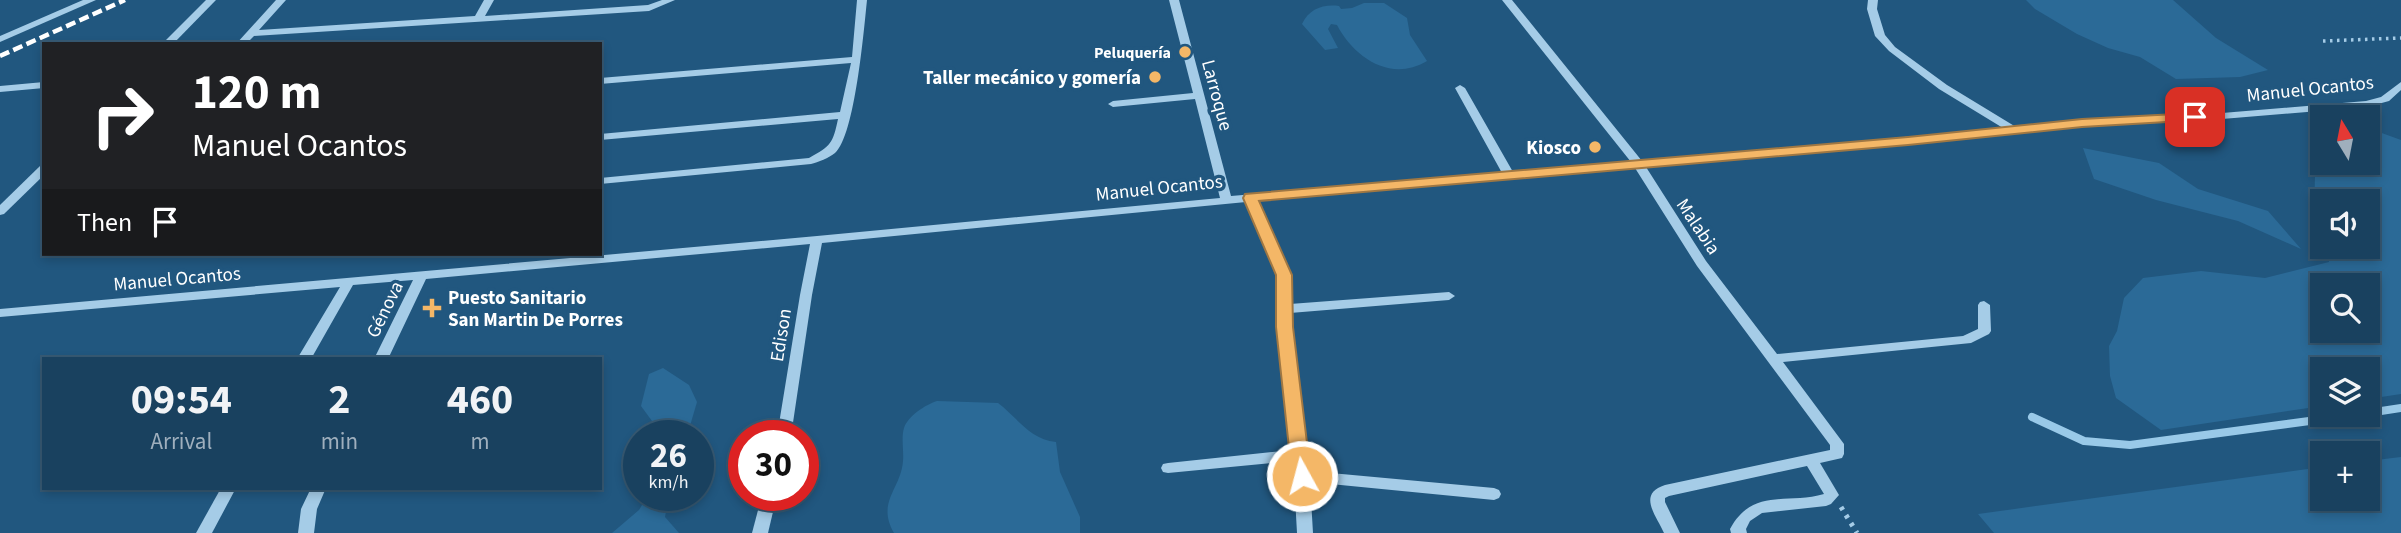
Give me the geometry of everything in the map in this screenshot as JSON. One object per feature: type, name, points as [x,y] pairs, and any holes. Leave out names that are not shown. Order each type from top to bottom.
[{"type":"street","points":[[0,39],[91,0]]},
{"type":"street","points":[[169,42],[211,0]]},
{"type":"street","points":[[243,42],[281,0]]},
{"type":"street","points":[[478,19],[489,0]]},
{"type":"street","points":[[251,33],[649,8],[670,0]]},
{"type":"street","points":[[602,181],[811,161],[832,150],[839,139],[857,60],[862,0]]},
{"type":"street","name":"Larroque","points":[[1174,0],[1226,200]]},
{"type":"street","name":"Malabia","points":[[1507,0],[1639,165],[1701,263],[1837,444],[1837,454],[1665,491],[1658,495],[1657,502],[1672,533]]},
{"type":"street","points":[[1873,0],[1872,9],[1881,36],[1892,49],[1943,87],[2013,130]]},
{"type":"street","points":[[602,81],[857,60]]},
{"type":"street","points":[[0,89],[42,85]]},
{"type":"street","name":"Manuel Ocantos","points":[[0,313],[2142,118],[2222,116],[2367,104],[2385,99],[2401,85]]},
{"type":"street","points":[[1460,88],[1509,175]]},
{"type":"street","points":[[1113,104],[1199,96]]},
{"type":"street","points":[[602,137],[845,115]]},
{"type":"street","points":[[0,212],[42,170]]},
{"type":"street","points":[[1250,198],[1284,275],[1284,309],[1302,476],[1305,533]]},
{"type":"street","name":"Edison","points":[[787,420],[817,240]]},
{"type":"street","name":"Génova","points":[[382,357],[421,276]]},
{"type":"street","points":[[305,357],[348,283]]},
{"type":"street","points":[[1284,309],[1449,296]]},
{"type":"street","points":[[1773,359],[1966,340],[1983,331],[1984,306]]},
{"type":"street","points":[[1168,468],[1299,455]]},
{"type":"street","points":[[1739,533],[1738,529],[1745,517],[1758,508],[1826,500],[1832,495],[1811,460]]},
{"type":"street","points":[[1302,476],[1494,494]]},
{"type":"street","points":[[204,533],[228,490]]},
{"type":"street","points":[[306,533],[309,509],[318,490]]},
{"type":"street","points":[[760,533],[766,511]]},
{"type":"path","points":[[2323,41],[2401,38]]},
{"type":"path","points":[[1830,489],[1857,533]]},
{"type":"shaded area","points":[[2026,0],[2173,0],[2216,38],[2268,70],[2240,77],[2176,79],[2140,57],[2108,48],[2077,34],[2035,9]]},
{"type":"shaded area","points":[[1364,3],[1384,3],[1407,18],[1410,35],[1427,61],[1400,69],[1374,63],[1353,47],[1337,25],[1331,24],[1328,29],[1338,48],[1325,50],[1302,24],[1308,15],[1322,7],[1352,8]]},
{"type":"shaded area","points":[[2380,132],[2401,140],[2401,394],[2380,397],[2380,357],[2310,357],[2310,408],[2161,430],[2116,398],[2110,376],[2109,346],[2117,331],[2124,298],[2143,278],[2201,271],[2265,278],[2329,262],[2329,259],[2380,259],[2380,189],[2315,189],[2315,175],[2380,175]]},
{"type":"shaded area","points":[[2083,148],[2159,163],[2198,189],[2268,211],[2301,249],[2238,221],[2156,200],[2094,179]]},
{"type":"shaded area","points":[[663,368],[689,385],[697,402],[692,420],[651,420],[641,406],[649,374]]},
{"type":"shaded area","points":[[937,401],[998,403],[1038,437],[1056,442],[1060,472],[1080,517],[1080,533],[894,533],[889,522],[888,504],[901,471],[904,428],[909,419]]},
{"type":"shaded area","points":[[2401,457],[2401,533],[1994,533],[1978,514],[2310,469],[2310,511],[2380,511],[2380,460]]},
{"type":"shaded area","points":[[638,511],[666,511],[665,517],[679,533],[612,533]]},
{"type":"waterway","points":[[2380,411],[2401,408]]},
{"type":"waterway","points":[[2032,417],[2084,441],[2130,445],[2310,421]]},
{"type":"railway","points":[[0,56],[125,0]]},
{"type":"place","name":"Peluquería","points":[[1185,52]]},
{"type":"place","name":"Taller mecánico y gomería","points":[[1155,77]]},
{"type":"place","name":"Kiosco","points":[[1595,147]]},
{"type":"place","name":"Puesto Sanitario San Martin De Porres","points":[[432,308]]},
{"type":"route","points":[[1302,476],[1284,327],[1284,275],[1250,198],[1908,141],[2082,123],[2195,117]]}]
